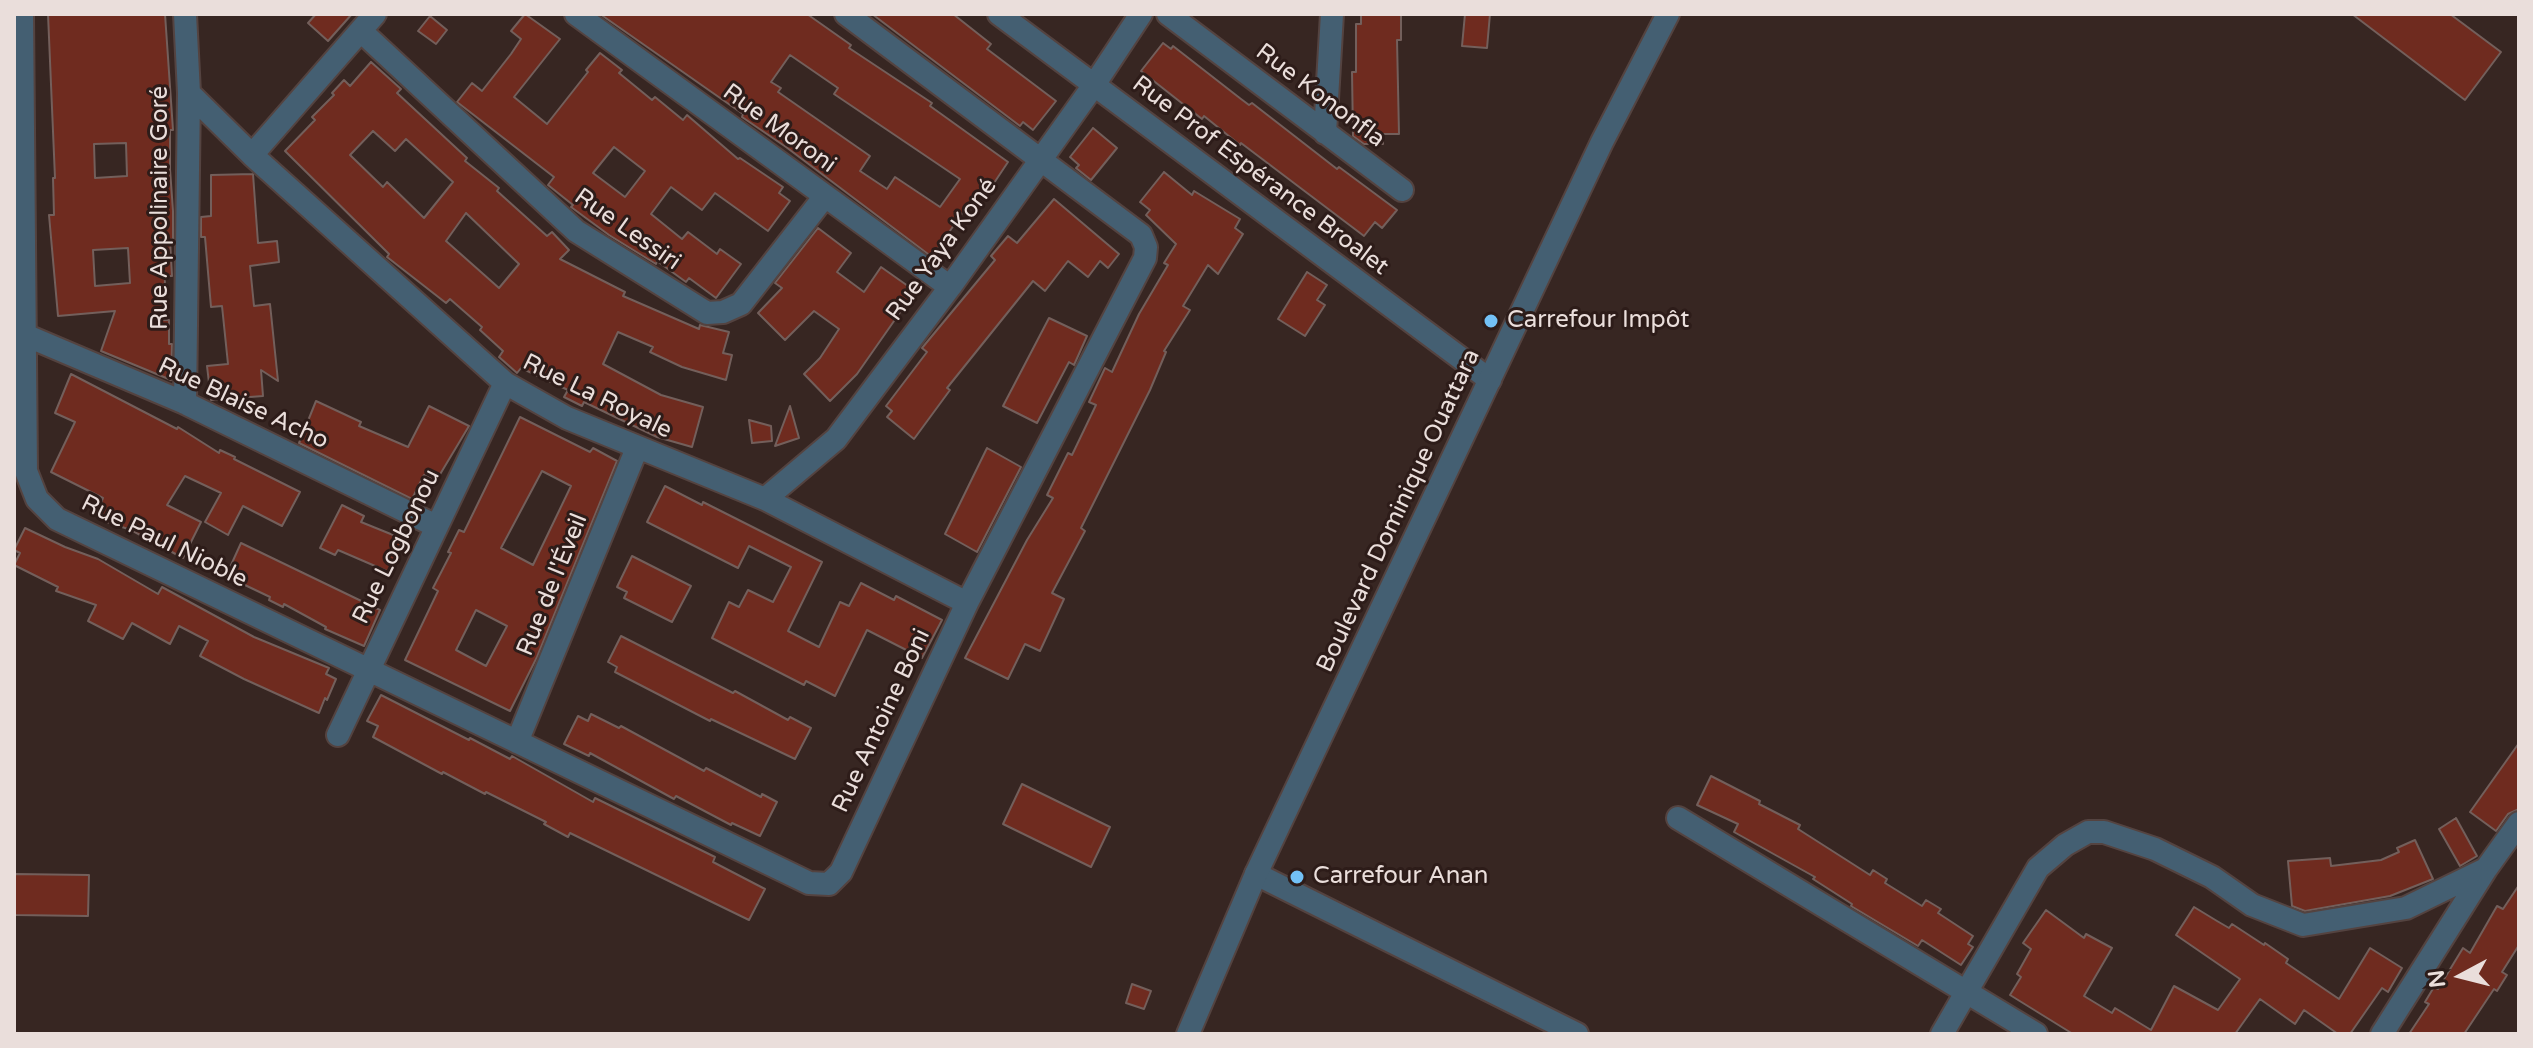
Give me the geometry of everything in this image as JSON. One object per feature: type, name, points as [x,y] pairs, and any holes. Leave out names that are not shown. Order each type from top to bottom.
[{"type":"street","name":"Rue Paul Nioble","points":[[22,14],[26,471],[37,499],[57,519],[367,669]]},
{"type":"street","name":"Rue Appolinaire Goré","points":[[185,14],[189,93],[185,403]]},
{"type":"street","name":"Rue Moroni","points":[[576,14],[950,287]]},
{"type":"street","name":"Rue Antoine Boni","points":[[367,669],[809,883],[829,884],[841,872],[967,603],[1145,258],[1146,247],[1141,235],[846,14]]},
{"type":"street","name":"Rue Prof Espérance Broalet","points":[[999,14],[1490,380]]},
{"type":"street","name":"Rue Yaya Koné","points":[[765,499],[836,439],[950,287],[1141,14]]},
{"type":"street","name":"Rue Kononfla","points":[[1168,14],[1402,190]]},
{"type":"street","points":[[1325,133],[1332,14]]},
{"type":"street","name":"Boulevard Dominique Ouattara","points":[[1188,1034],[1256,874],[1602,142],[1668,14]]},
{"type":"street","name":"Rue Lessiri","points":[[368,23],[576,231],[707,313],[723,312],[741,304],[825,196]]},
{"type":"street","points":[[252,155],[368,23]]},
{"type":"street","name":"Rue La Royale","points":[[189,93],[252,155],[505,383],[567,418],[765,499],[967,603]]},
{"type":"street","name":"Rue Blaise Acho","points":[[25,335],[185,403],[436,526]]},
{"type":"street","name":"Rue Logbonou","points":[[338,735],[505,383]]},
{"type":"street","name":"Rue de l'Éveil","points":[[517,742],[637,448]]},
{"type":"street","points":[[1678,818],[2036,1034]]},
{"type":"street","points":[[2382,1034],[2486,869],[2519,823]]},
{"type":"street","points":[[1942,1034],[2038,868],[2065,845],[2088,832],[2104,832],[2155,849],[2212,877],[2252,905],[2303,925],[2406,908],[2486,869]]},
{"type":"street","points":[[1256,874],[1577,1034]]},
{"type":"building","points":[[48,14],[165,14],[173,130],[170,130],[172,276],[165,276],[164,320],[169,320],[169,344],[172,344],[171,380],[101,351],[115,311],[58,316],[49,215],[54,215]],"holes":[[[126,143],[127,176],[95,178],[94,144]],[[128,248],[130,283],[95,286],[93,250]]]},
{"type":"building","points":[[316,14],[352,14],[328,41],[308,23]]},
{"type":"building","points":[[525,14],[560,39],[514,97],[547,124],[600,53],[652,100],[655,97],[683,120],[687,115],[738,159],[783,187],[779,193],[790,201],[768,231],[715,193],[702,210],[671,187],[651,214],[682,239],[688,232],[717,254],[720,249],[741,264],[716,298],[689,278],[686,282],[657,261],[656,264],[609,235],[571,207],[573,205],[548,185],[554,177],[457,102],[472,83],[482,91],[511,54],[521,39],[511,31]],"holes":[[[614,147],[645,171],[625,197],[593,173]]]},
{"type":"building","points":[[600,14],[807,14],[851,45],[849,48],[932,103],[930,106],[1008,162],[984,198],[976,193],[932,257],[742,117],[743,114]],"holes":[[[790,55],[838,88],[834,94],[960,179],[940,207],[895,177],[887,189],[860,171],[870,156],[778,92],[781,88],[771,82]]]},
{"type":"building","points":[[872,14],[953,14],[991,44],[987,49],[1056,101],[1033,130],[1023,122],[1020,126]]},
{"type":"building","points":[[1361,14],[1401,14],[1401,40],[1397,40],[1399,134],[1383,134],[1383,144],[1364,144],[1353,136],[1352,72],[1356,72],[1356,24],[1361,24]]},
{"type":"building","points":[[1465,14],[1490,14],[1487,48],[1462,46]]},
{"type":"building","points":[[2352,14],[2450,14],[2501,52],[2465,100]]},
{"type":"building","points":[[430,16],[447,30],[436,44],[418,31]]},
{"type":"building","points":[[1163,43],[1171,49],[1173,46],[1249,105],[1252,103],[1337,169],[1339,167],[1397,210],[1382,228],[1375,222],[1364,236],[1141,71]]},
{"type":"building","points":[[371,62],[401,89],[397,93],[467,158],[465,161],[499,188],[497,191],[547,236],[552,232],[569,250],[560,259],[625,292],[623,296],[699,329],[700,325],[729,332],[723,353],[732,355],[726,380],[682,367],[650,352],[653,347],[618,332],[603,364],[661,395],[703,407],[692,447],[657,437],[584,402],[582,406],[564,397],[568,390],[521,368],[517,373],[499,357],[503,351],[480,330],[482,327],[450,299],[446,303],[387,257],[389,254],[285,151],[315,120],[312,117],[344,80],[350,86]],"holes":[[[373,131],[395,151],[406,139],[453,182],[424,218],[387,182],[383,187],[350,155]],[[466,213],[519,264],[499,288],[446,241]]]},
{"type":"building","points":[[1093,128],[1117,148],[1091,180],[1076,168],[1079,165],[1070,157]]},
{"type":"building","points":[[1164,172],[1192,195],[1194,191],[1240,219],[1235,228],[1243,234],[1218,274],[1208,265],[1183,306],[1190,310],[1164,351],[1150,390],[1081,528],[1085,531],[1052,593],[1064,599],[1040,651],[1025,644],[1008,679],[965,658],[1027,540],[1053,498],[1047,495],[1068,453],[1072,455],[1096,405],[1089,402],[1105,368],[1112,372],[1139,314],[1168,265],[1164,263],[1176,244],[1146,215],[1150,210],[1140,202]]},
{"type":"building","points":[[253,174],[258,243],[277,241],[279,262],[250,266],[254,306],[270,304],[278,381],[261,370],[263,396],[211,400],[207,366],[228,364],[222,306],[211,307],[201,217],[211,216],[211,175]]},
{"type":"building","points":[[1054,199],[1119,254],[1108,268],[1100,261],[1088,277],[1068,261],[1045,291],[1033,281],[947,388],[950,390],[914,439],[887,417],[892,411],[886,406],[927,352],[922,348],[995,260],[991,256],[1008,236],[1017,243]]},
{"type":"building","points":[[818,228],[851,253],[837,272],[864,292],[881,267],[915,291],[857,374],[830,401],[804,374],[820,358],[839,329],[814,311],[785,340],[758,313],[782,288],[775,283]]},
{"type":"building","points":[[1307,272],[1327,285],[1317,300],[1325,305],[1305,336],[1278,319]]},
{"type":"building","points":[[1049,318],[1087,336],[1074,365],[1069,362],[1037,423],[1003,406]]},
{"type":"building","points":[[71,374],[178,427],[219,453],[220,450],[235,457],[300,492],[282,526],[243,506],[228,535],[205,522],[221,493],[185,476],[167,505],[201,522],[183,558],[131,530],[104,521],[105,517],[97,514],[103,498],[51,472],[75,422],[55,413]]},
{"type":"building","points":[[316,401],[361,422],[359,426],[408,447],[429,406],[469,426],[436,481],[424,475],[412,499],[299,443]]},
{"type":"building","points":[[790,406],[799,438],[775,446]]},
{"type":"building","points":[[520,417],[590,452],[593,448],[617,461],[537,657],[510,711],[405,660],[438,591],[433,588],[451,553],[448,552],[459,530],[464,532]],"holes":[[[542,471],[571,486],[533,565],[501,548]],[[476,610],[507,626],[486,666],[456,650]]]},
{"type":"building","points":[[749,420],[771,426],[772,441],[752,443]]},
{"type":"building","points":[[987,448],[1021,467],[977,552],[945,534]]},
{"type":"building","points":[[665,486],[822,562],[788,631],[819,647],[840,602],[849,606],[861,583],[894,600],[896,596],[942,620],[922,658],[867,630],[835,696],[806,681],[804,685],[712,638],[729,602],[739,607],[748,590],[773,602],[791,567],[749,546],[738,568],[647,522]]},
{"type":"building","points":[[342,505],[364,516],[361,522],[403,539],[389,572],[338,550],[335,555],[320,548]]},
{"type":"building","points":[[25,528],[98,559],[158,594],[162,587],[254,637],[329,668],[326,674],[336,679],[327,700],[325,698],[319,713],[244,679],[200,656],[208,641],[179,626],[170,644],[132,623],[123,639],[88,621],[96,605],[56,591],[58,587],[14,565],[20,553],[14,550]]},
{"type":"building","points":[[241,543],[380,610],[364,646],[325,629],[284,604],[283,607],[269,600],[270,597],[226,576]]},
{"type":"building","points":[[632,556],[691,586],[672,622],[624,598],[627,592],[617,587]]},
{"type":"building","points":[[621,636],[788,720],[790,717],[811,728],[795,759],[710,721],[615,672],[617,667],[608,662]]},
{"type":"building","points":[[381,695],[469,740],[510,759],[512,756],[593,802],[595,798],[715,857],[713,862],[765,889],[749,920],[570,833],[568,837],[544,824],[546,822],[442,774],[373,737],[378,726],[367,721]]},
{"type":"building","points":[[591,714],[619,728],[621,726],[704,771],[706,768],[761,797],[762,794],[777,802],[760,836],[731,825],[676,796],[674,799],[590,753],[589,756],[564,744],[578,716],[588,721]]},
{"type":"building","points":[[2519,743],[2519,809],[2508,814],[2496,831],[2470,812]]},
{"type":"building","points":[[1711,776],[1800,825],[1798,829],[1870,875],[1873,870],[1887,879],[1885,883],[1922,906],[1926,900],[1941,909],[1938,913],[1973,936],[1968,944],[1973,947],[1961,965],[1922,940],[1918,946],[1851,906],[1813,879],[1815,877],[1734,832],[1738,824],[1697,805]]},
{"type":"building","points":[[1022,784],[1110,827],[1091,867],[1003,824]]},
{"type":"building","points":[[2456,818],[2477,856],[2460,866],[2439,829]]},
{"type":"building","points":[[2415,840],[2433,879],[2390,896],[2305,911],[2292,906],[2288,861],[2330,858],[2331,866],[2381,860]]},
{"type":"building","points":[[15,874],[89,875],[88,916],[15,915]]},
{"type":"building","points":[[2519,885],[2519,945],[2502,972],[2507,975],[2497,991],[2494,989],[2464,1034],[2409,1034],[2429,1004],[2425,1002],[2434,987],[2438,989],[2463,948],[2470,953],[2497,906],[2503,909]]},
{"type":"building","points":[[2194,907],[2229,928],[2232,924],[2265,943],[2288,959],[2286,963],[2339,999],[2370,948],[2402,968],[2388,992],[2382,988],[2350,1034],[2338,1034],[2304,1010],[2295,1024],[2260,999],[2235,1034],[2073,1034],[2010,995],[2021,977],[2017,974],[2031,949],[2023,943],[2046,910],[2084,938],[2086,934],[2112,948],[2084,996],[2112,1013],[2115,1008],[2151,1030],[2174,986],[2218,1010],[2240,979],[2176,935]]},
{"type":"building","points":[[1132,984],[1151,991],[1144,1009],[1126,1003]]},
{"type":"place","name":"Carrefour Impôt","points":[[1491,321]]},
{"type":"place","name":"Carrefour Anan","points":[[1297,877]]}]
